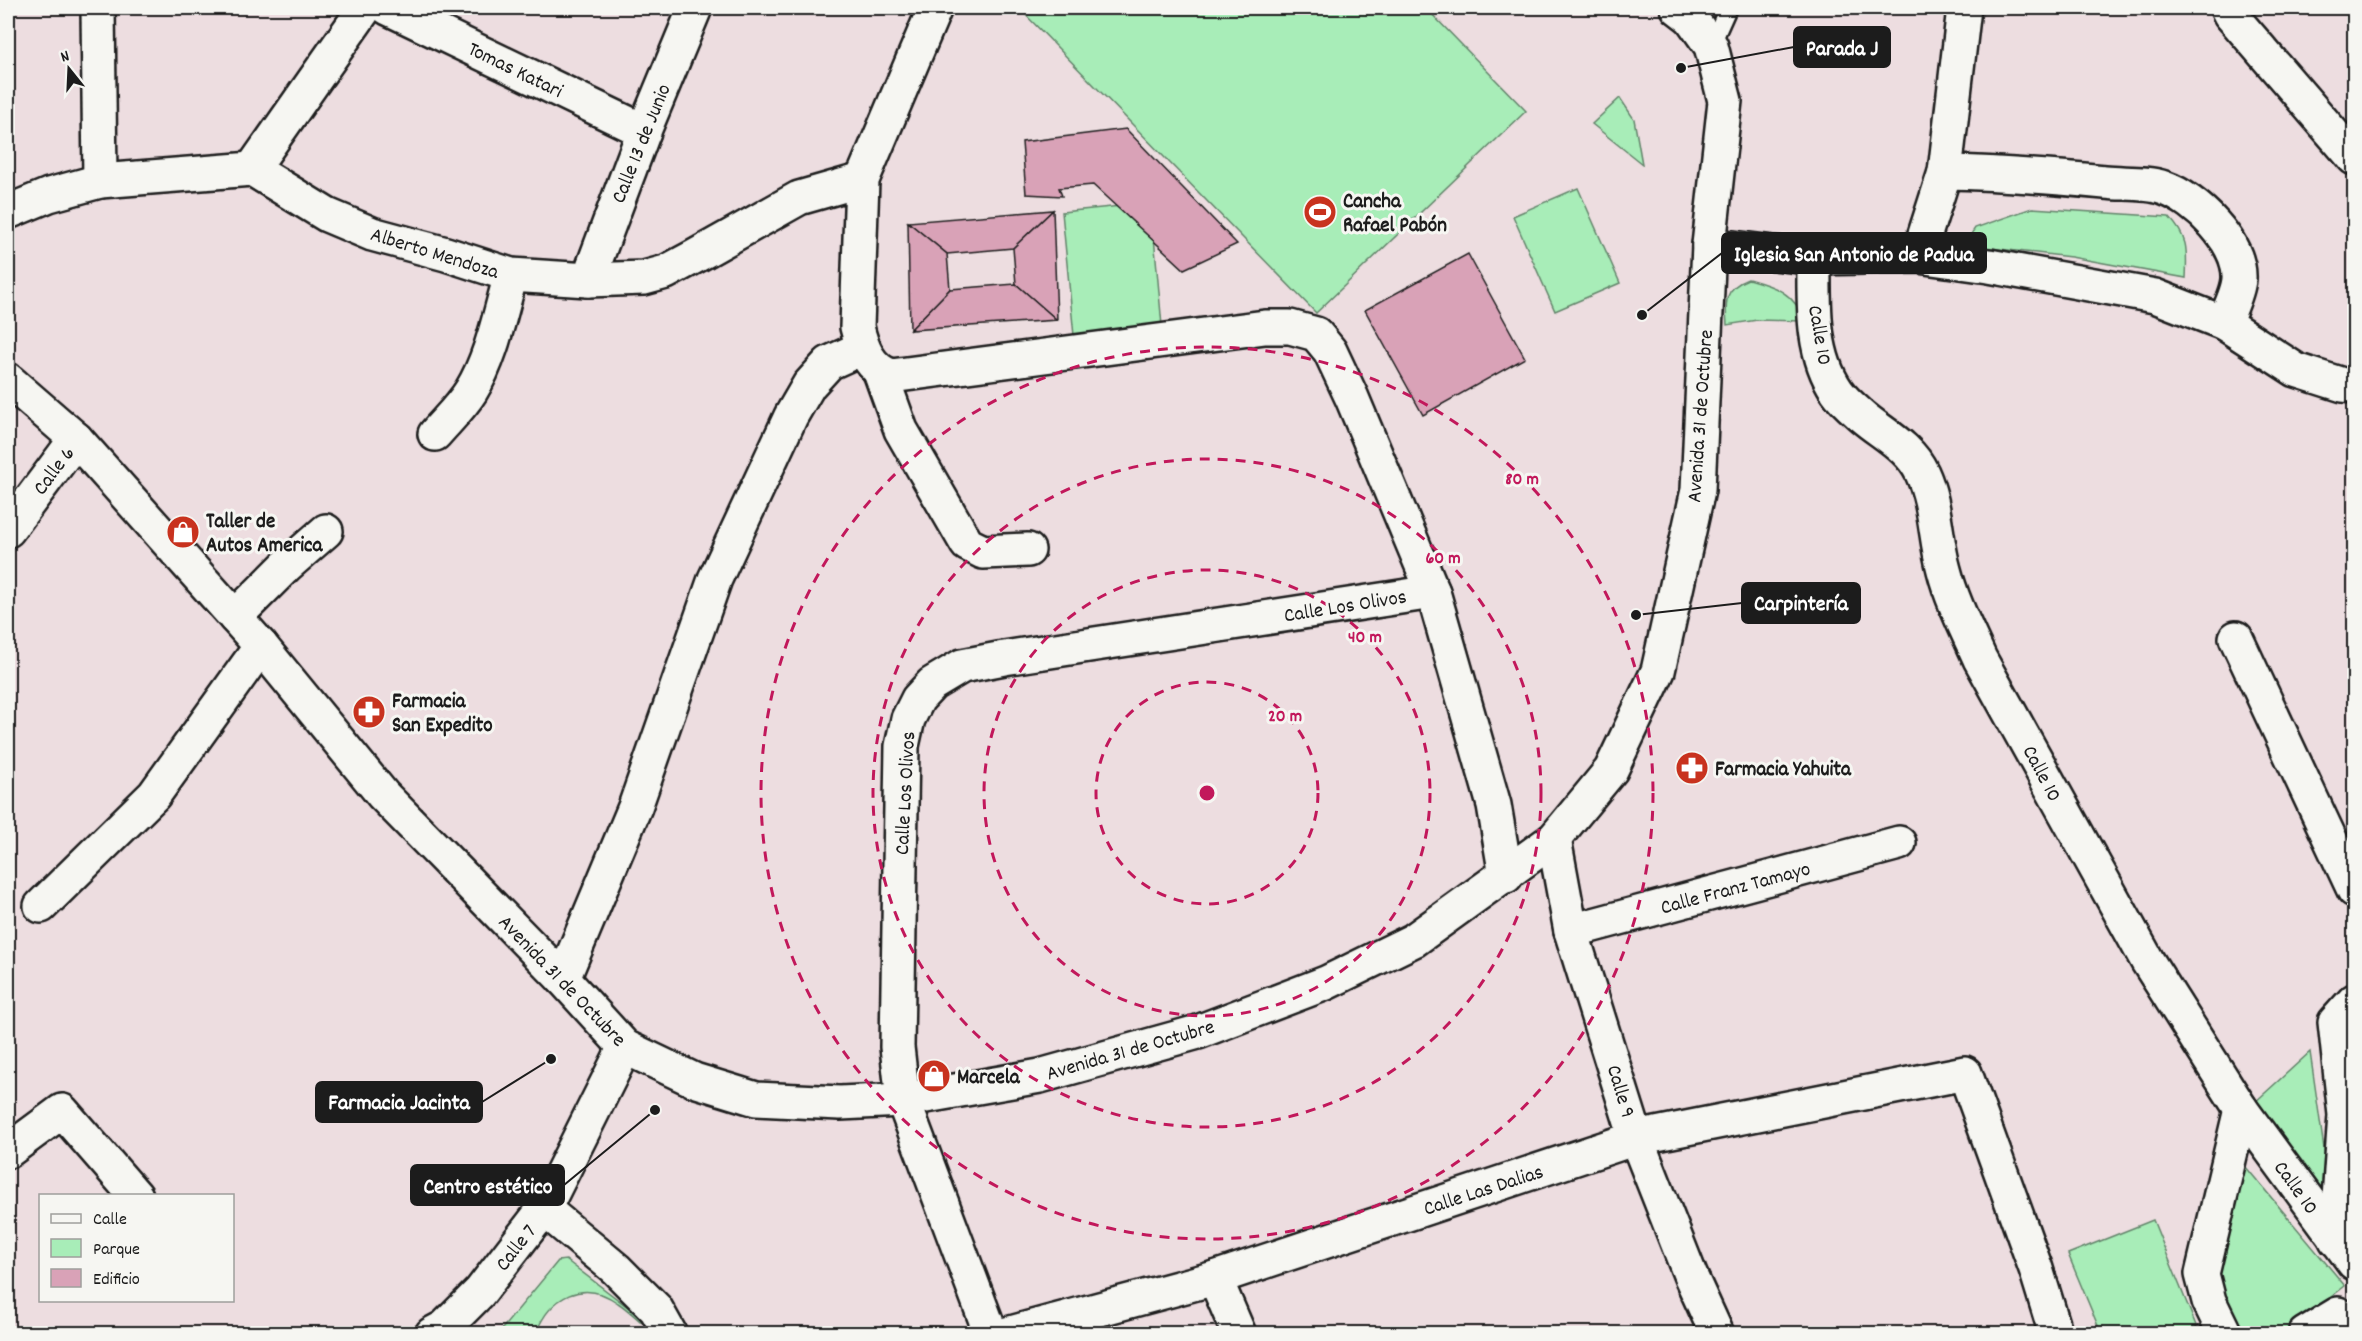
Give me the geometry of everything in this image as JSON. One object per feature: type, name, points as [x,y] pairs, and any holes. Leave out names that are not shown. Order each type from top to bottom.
[{"type":"street","points":[[98,8],[100,181]]},
{"type":"street","points":[[8,212],[49,195],[100,181],[252,169],[365,8]]},
{"type":"street","name":"Tomas Katari","points":[[388,8],[644,131]]},
{"type":"street","name":"Calle 13 de Junio","points":[[588,280],[644,131],[695,8]]},
{"type":"street","points":[[935,8],[862,180],[857,327],[901,430],[967,544],[982,552],[1028,550]]},
{"type":"street","name":"Avenida 31 de Octubre","points":[[8,380],[76,439],[261,646],[382,795],[563,979],[624,1047],[694,1080],[756,1099],[840,1103],[903,1100],[1040,1076],[1219,1024],[1326,983],[1414,940],[1506,876],[1554,839],[1611,770],[1658,671],[1698,490],[1709,245],[1725,101],[1711,46],[1691,18],[1678,8]]},
{"type":"street","points":[[1918,256],[1945,172],[1964,8]]},
{"type":"street","points":[[2227,8],[2355,158]]},
{"type":"street","name":"Alberto Mendoza","points":[[252,169],[327,215],[372,234],[511,275],[588,280],[644,278],[666,272],[799,198],[862,180]]},
{"type":"street","points":[[1945,172],[2010,173],[2163,187],[2190,200],[2222,234],[2232,250],[2236,264],[2239,280],[2224,323]]},
{"type":"street","points":[[1709,245],[1814,258],[1918,256],[1989,266],[2155,296],[2224,323],[2296,370],[2343,385],[2355,386]]},
{"type":"street","name":"Calle 10","points":[[1814,258],[1815,318],[1823,365],[1837,392],[1863,416],[1899,443],[1921,471],[1932,505],[1944,570],[1961,618],[1980,659],[2148,962],[2241,1109],[2345,1252]]},
{"type":"street","points":[[435,434],[462,404],[472,389],[486,358],[511,275]]},
{"type":"street","points":[[563,979],[635,807],[715,579],[791,416],[809,385],[829,363],[871,360],[891,376],[1265,327],[1290,327],[1316,334],[1330,351],[1352,398],[1432,592],[1494,805],[1506,876]]},
{"type":"street","name":"Calle 6","points":[[8,530],[76,439]]},
{"type":"street","points":[[235,617],[326,531]]},
{"type":"street","name":"Calle Los Olivos","points":[[990,1334],[903,1100],[897,1047],[902,746],[908,719],[918,699],[932,684],[962,666],[1432,592]]},
{"type":"street","points":[[2236,638],[2355,890]]},
{"type":"street","points":[[41,906],[154,795],[261,646]]},
{"type":"street","name":"Calle 9","points":[[1554,839],[1572,931],[1636,1138],[1691,1276],[1717,1334]]},
{"type":"street","name":"Calle Franz Tamayo","points":[[1572,931],[1899,843]]},
{"type":"street","points":[[2345,1252],[2345,1115],[2335,1022],[2355,1001]]},
{"type":"street","name":"Calle 7","points":[[432,1334],[445,1327],[480,1292],[544,1209],[624,1047]]},
{"type":"street","name":"Calle Las Dalias","points":[[1007,1334],[1215,1278],[1636,1138],[1965,1073],[2036,1269],[2056,1334]]},
{"type":"street","points":[[2225,1334],[2209,1301],[2202,1274],[2241,1109]]},
{"type":"street","points":[[8,1151],[62,1111],[134,1194]]},
{"type":"street","points":[[544,1209],[616,1269],[656,1309],[670,1334]]},
{"type":"street","points":[[1215,1278],[1239,1334]]},
{"type":"street","points":[[2305,1334],[2338,1314]]},
{"type":"lane","points":[[1711,46],[1728,8]]},
{"type":"green space","name":"Cancha Rafael Pabón","points":[[1019,8],[1426,8],[1526,111],[1316,313]]},
{"type":"green space","points":[[1620,98],[1634,119],[1642,164],[1592,124]]},
{"type":"green space","points":[[1578,188],[1620,283],[1555,311],[1513,216]]},
{"type":"green space","points":[[1151,203],[1163,337],[1075,346],[1062,212]]},
{"type":"green space","points":[[2032,208],[2169,217],[2180,232],[2185,245],[2186,278],[2071,257],[1964,245],[1975,228]]},
{"type":"green space","points":[[1748,279],[1766,284],[1789,297],[1800,311],[1803,321],[1757,320],[1727,325],[1726,303],[1730,291]]},
{"type":"green space","points":[[2310,1052],[2332,1204],[2254,1103]]},
{"type":"green space","points":[[2245,1166],[2345,1286],[2285,1333],[2237,1333],[2227,1318],[2215,1265]]},
{"type":"green space","points":[[2153,1220],[2199,1333],[2101,1333],[2068,1254]]},
{"type":"green space","points":[[566,1260],[646,1321],[640,1321],[621,1305],[605,1296],[592,1292],[580,1292],[559,1301],[542,1320],[536,1333],[492,1334],[502,1329],[558,1261]]},
{"type":"building","points":[[1126,129],[1237,244],[1184,269],[1093,185],[1059,188],[1062,196],[1026,194],[1022,142]]},
{"type":"building","points":[[1053,210],[1013,248],[947,254],[908,222]]},
{"type":"building","points":[[1053,210],[1057,320],[1016,284],[1013,248]]},
{"type":"building","points":[[908,222],[947,254],[950,289],[910,330]]},
{"type":"building","points":[[1468,254],[1525,358],[1423,415],[1365,310]]},
{"type":"building","points":[[1016,284],[1057,320],[910,330],[950,289]]},
{"type":"place","name":"Parada J","points":[[1681,68]]},
{"type":"place","name":"Cancha Rafael Pabón","points":[[1320,212]]},
{"type":"place","name":"Iglesia San Antonio de Padua","points":[[1642,315]]},
{"type":"place","name":"Taller de Autos America","points":[[183,532]]},
{"type":"place","name":"Carpintería","points":[[1636,615]]},
{"type":"place","name":"Farmacia San Expedito","points":[[369,712]]},
{"type":"place","name":"Farmacia Yahuita","points":[[1692,768]]},
{"type":"place","name":"Farmacia Jacinta","points":[[551,1059]]},
{"type":"place","name":"Marcela","points":[[934,1076]]},
{"type":"place","name":"Centro estético","points":[[655,1110]]}]
